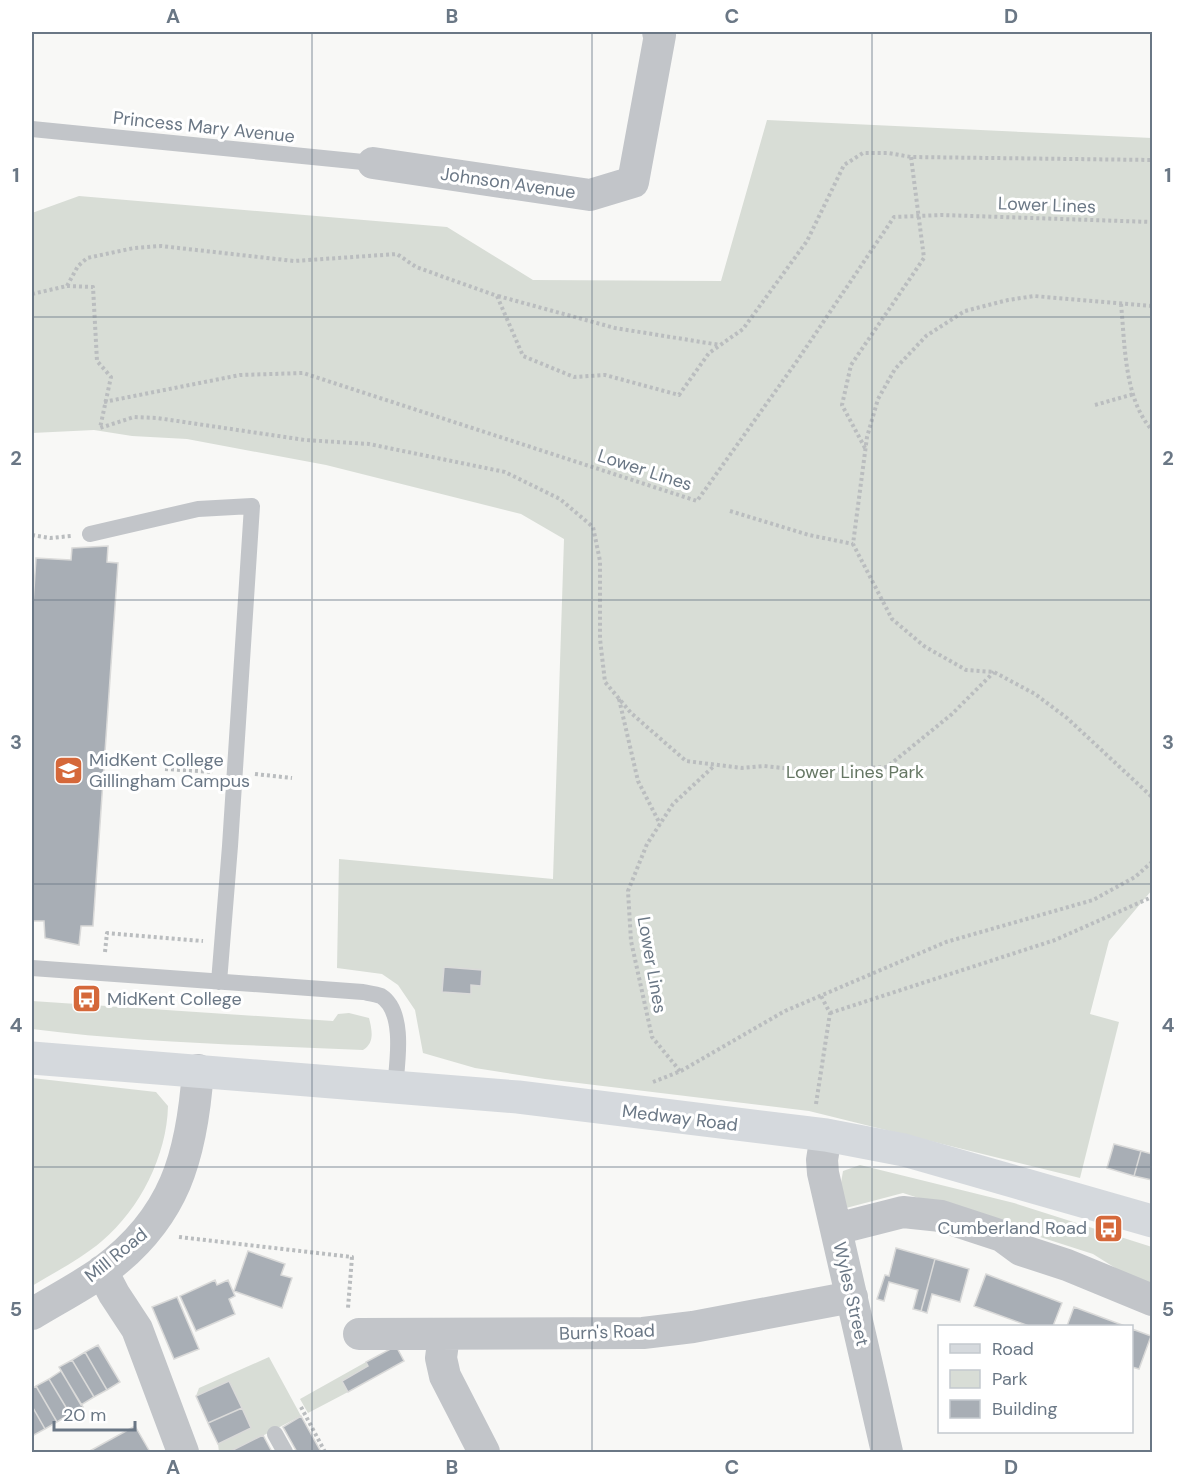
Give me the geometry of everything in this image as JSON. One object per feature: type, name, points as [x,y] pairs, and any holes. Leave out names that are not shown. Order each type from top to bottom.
[{"type":"main road","name":"Medway Road","points":[[32,1058],[518,1098],[821,1120],[904,1150],[1152,1221]]},
{"type":"street","name":"Johnson Avenue","points":[[373,163],[590,195],[633,182],[660,35],[658,32]]},
{"type":"street","name":"Mill Road","points":[[32,1314],[102,1271],[139,1240],[155,1222],[175,1188],[184,1162],[194,1116],[198,1070]]},
{"type":"street","name":"Wyles Street","points":[[821,1120],[823,1173],[887,1452]]},
{"type":"street","points":[[836,1229],[903,1212],[941,1215],[1002,1236],[1021,1250],[1067,1265],[1152,1300]]},
{"type":"street","points":[[102,1271],[137,1329],[183,1452]]},
{"type":"street","name":"Burn's Road","points":[[359,1334],[643,1333],[693,1327],[852,1297]]},
{"type":"street","points":[[444,1335],[441,1358],[445,1376],[484,1452]]},
{"type":"lane","name":"Princess Mary Avenue","points":[[32,129],[373,163]]},
{"type":"lane","points":[[90,534],[198,509],[252,506],[219,982]]},
{"type":"lane","points":[[32,968],[363,992],[381,997],[392,1009],[396,1023],[399,1043],[395,1087]]},
{"type":"lane","points":[[275,1434],[285,1452]]},
{"type":"path","points":[[497,296],[523,356],[574,377],[605,375],[679,395],[709,353],[743,328],[807,241],[844,165],[863,153],[888,153],[911,157],[1152,160]]},
{"type":"path","points":[[865,449],[842,405],[851,365],[924,258],[911,157]]},
{"type":"path","name":"Lower Lines","points":[[104,402],[240,375],[303,372],[697,501],[894,217],[942,214],[1152,222]]},
{"type":"path","points":[[67,286],[78,266],[87,258],[134,248],[161,246],[294,261],[397,254],[416,267],[497,296],[615,328],[720,345]]},
{"type":"path","points":[[32,294],[67,286],[93,287],[97,361],[111,377],[100,428],[134,417],[157,418],[305,440],[369,444],[505,472],[560,499],[593,526],[600,561],[600,639],[605,682],[661,741],[686,761],[742,768],[764,766],[810,771],[888,767],[952,714],[994,672]]},
{"type":"path","points":[[1152,306],[1034,296],[965,310],[937,327],[914,348],[891,375],[878,399],[865,449],[853,544],[892,619],[924,646],[966,670],[994,672],[1035,694],[1067,718],[1152,797]]},
{"type":"path","points":[[1121,304],[1129,379],[1142,419],[1152,430]]},
{"type":"path","points":[[1095,405],[1134,394]]},
{"type":"path","points":[[730,511],[809,535],[853,544]]},
{"type":"path","points":[[32,535],[50,538],[90,534]]},
{"type":"path","points":[[618,698],[638,781],[660,824]]},
{"type":"path","name":"Lower Lines","points":[[680,1071],[652,1037],[631,941],[628,891],[647,844],[673,804],[715,765]]},
{"type":"path","points":[[165,769],[220,773]]},
{"type":"path","points":[[267,775],[291,778]]},
{"type":"path","points":[[648,1084],[680,1071],[785,1011],[946,942],[1093,900],[1135,877],[1152,862]]},
{"type":"path","points":[[830,1012],[1055,940],[1152,897]]},
{"type":"path","points":[[104,955],[107,933],[209,943]]},
{"type":"path","points":[[821,996],[830,1012],[821,1120]]},
{"type":"path","points":[[179,1237],[352,1257],[347,1322],[359,1334]]},
{"type":"path","points":[[301,1407],[325,1452]]},
{"type":"green space","name":"Lower Lines Park","points":[[767,120],[1152,138],[1152,890],[1109,941],[1090,1014],[1119,1022],[1080,1178],[809,1111],[545,1079],[475,1068],[423,1053],[415,1010],[398,985],[382,974],[337,968],[339,859],[553,879],[564,539],[521,514],[326,465],[187,439],[132,436],[94,430],[32,433],[32,213],[79,196],[447,227],[533,280],[721,281]]},
{"type":"green space","points":[[32,1001],[333,1021],[338,1014],[349,1013],[369,1018],[372,1036],[369,1044],[363,1050],[197,1043],[73,1034],[32,1029]]},
{"type":"green space","points":[[32,1078],[156,1092],[168,1106],[163,1143],[157,1162],[149,1180],[128,1213],[116,1228],[94,1248],[32,1286]]},
{"type":"green space","points":[[860,1165],[1014,1203],[1152,1247],[1152,1291],[1093,1254],[903,1193],[846,1208],[840,1189],[843,1171]]},
{"type":"green space","points":[[269,1357],[301,1416],[231,1452],[219,1452],[218,1444],[251,1428],[229,1381],[196,1396],[199,1388]]},
{"type":"green space","points":[[366,1362],[368,1366],[342,1381],[348,1392],[308,1413],[300,1399]]},
{"type":"building","name":"MidKent College Gillingham Campus","points":[[108,546],[107,562],[118,563],[93,926],[81,926],[79,945],[45,938],[44,921],[32,921],[32,620],[36,558],[71,560],[72,548]]},
{"type":"building","points":[[444,967],[482,970],[481,986],[471,985],[471,994],[442,992]]},
{"type":"building","points":[[1114,1144],[1141,1151],[1134,1176],[1107,1168]]},
{"type":"building","points":[[1141,1151],[1152,1154],[1152,1180],[1134,1176]]},
{"type":"building","points":[[896,1248],[935,1259],[921,1311],[913,1309],[918,1290],[889,1282],[884,1301],[877,1299],[885,1275],[889,1276]]},
{"type":"building","points":[[248,1251],[285,1264],[281,1275],[292,1278],[282,1308],[234,1291]]},
{"type":"building","points":[[935,1259],[969,1269],[960,1302],[932,1294],[927,1313],[921,1311]]},
{"type":"building","points":[[986,1274],[1062,1303],[1053,1325],[1026,1325],[974,1306]]},
{"type":"building","points":[[215,1280],[217,1285],[228,1280],[235,1296],[229,1299],[235,1314],[196,1331],[180,1296]]},
{"type":"building","points":[[177,1297],[199,1349],[174,1359],[152,1307]]},
{"type":"building","points":[[1074,1307],[1122,1325],[1067,1325]]},
{"type":"building","points":[[1133,1329],[1151,1336],[1139,1369],[1133,1367]]},
{"type":"building","points":[[98,1345],[120,1382],[107,1390],[85,1352]]},
{"type":"building","points":[[396,1346],[404,1361],[348,1392],[342,1381],[368,1366],[366,1362]]},
{"type":"building","points":[[85,1352],[107,1390],[94,1397],[72,1360]]},
{"type":"building","points":[[72,1360],[94,1397],[81,1405],[59,1367]]},
{"type":"building","points":[[61,1371],[83,1407],[70,1414],[49,1379]]},
{"type":"building","points":[[49,1379],[70,1414],[57,1422],[36,1386]]},
{"type":"building","points":[[229,1381],[242,1408],[208,1423],[196,1396]]},
{"type":"building","points":[[36,1386],[57,1422],[45,1429],[32,1406],[32,1389]]},
{"type":"building","points":[[32,1406],[45,1429],[32,1436]]},
{"type":"building","points":[[242,1408],[251,1428],[218,1444],[208,1423]]},
{"type":"building","points":[[301,1416],[321,1452],[297,1452],[283,1427]]},
{"type":"building","points":[[135,1426],[150,1452],[88,1452]]},
{"type":"building","points":[[263,1435],[272,1452],[229,1452]]},
{"type":"place","name":"MidKent College Gillingham Campus","points":[[68,770]]},
{"type":"place","name":"MidKent College","points":[[86,999]]},
{"type":"place","name":"Cumberland Road","points":[[1108,1228]]}]
